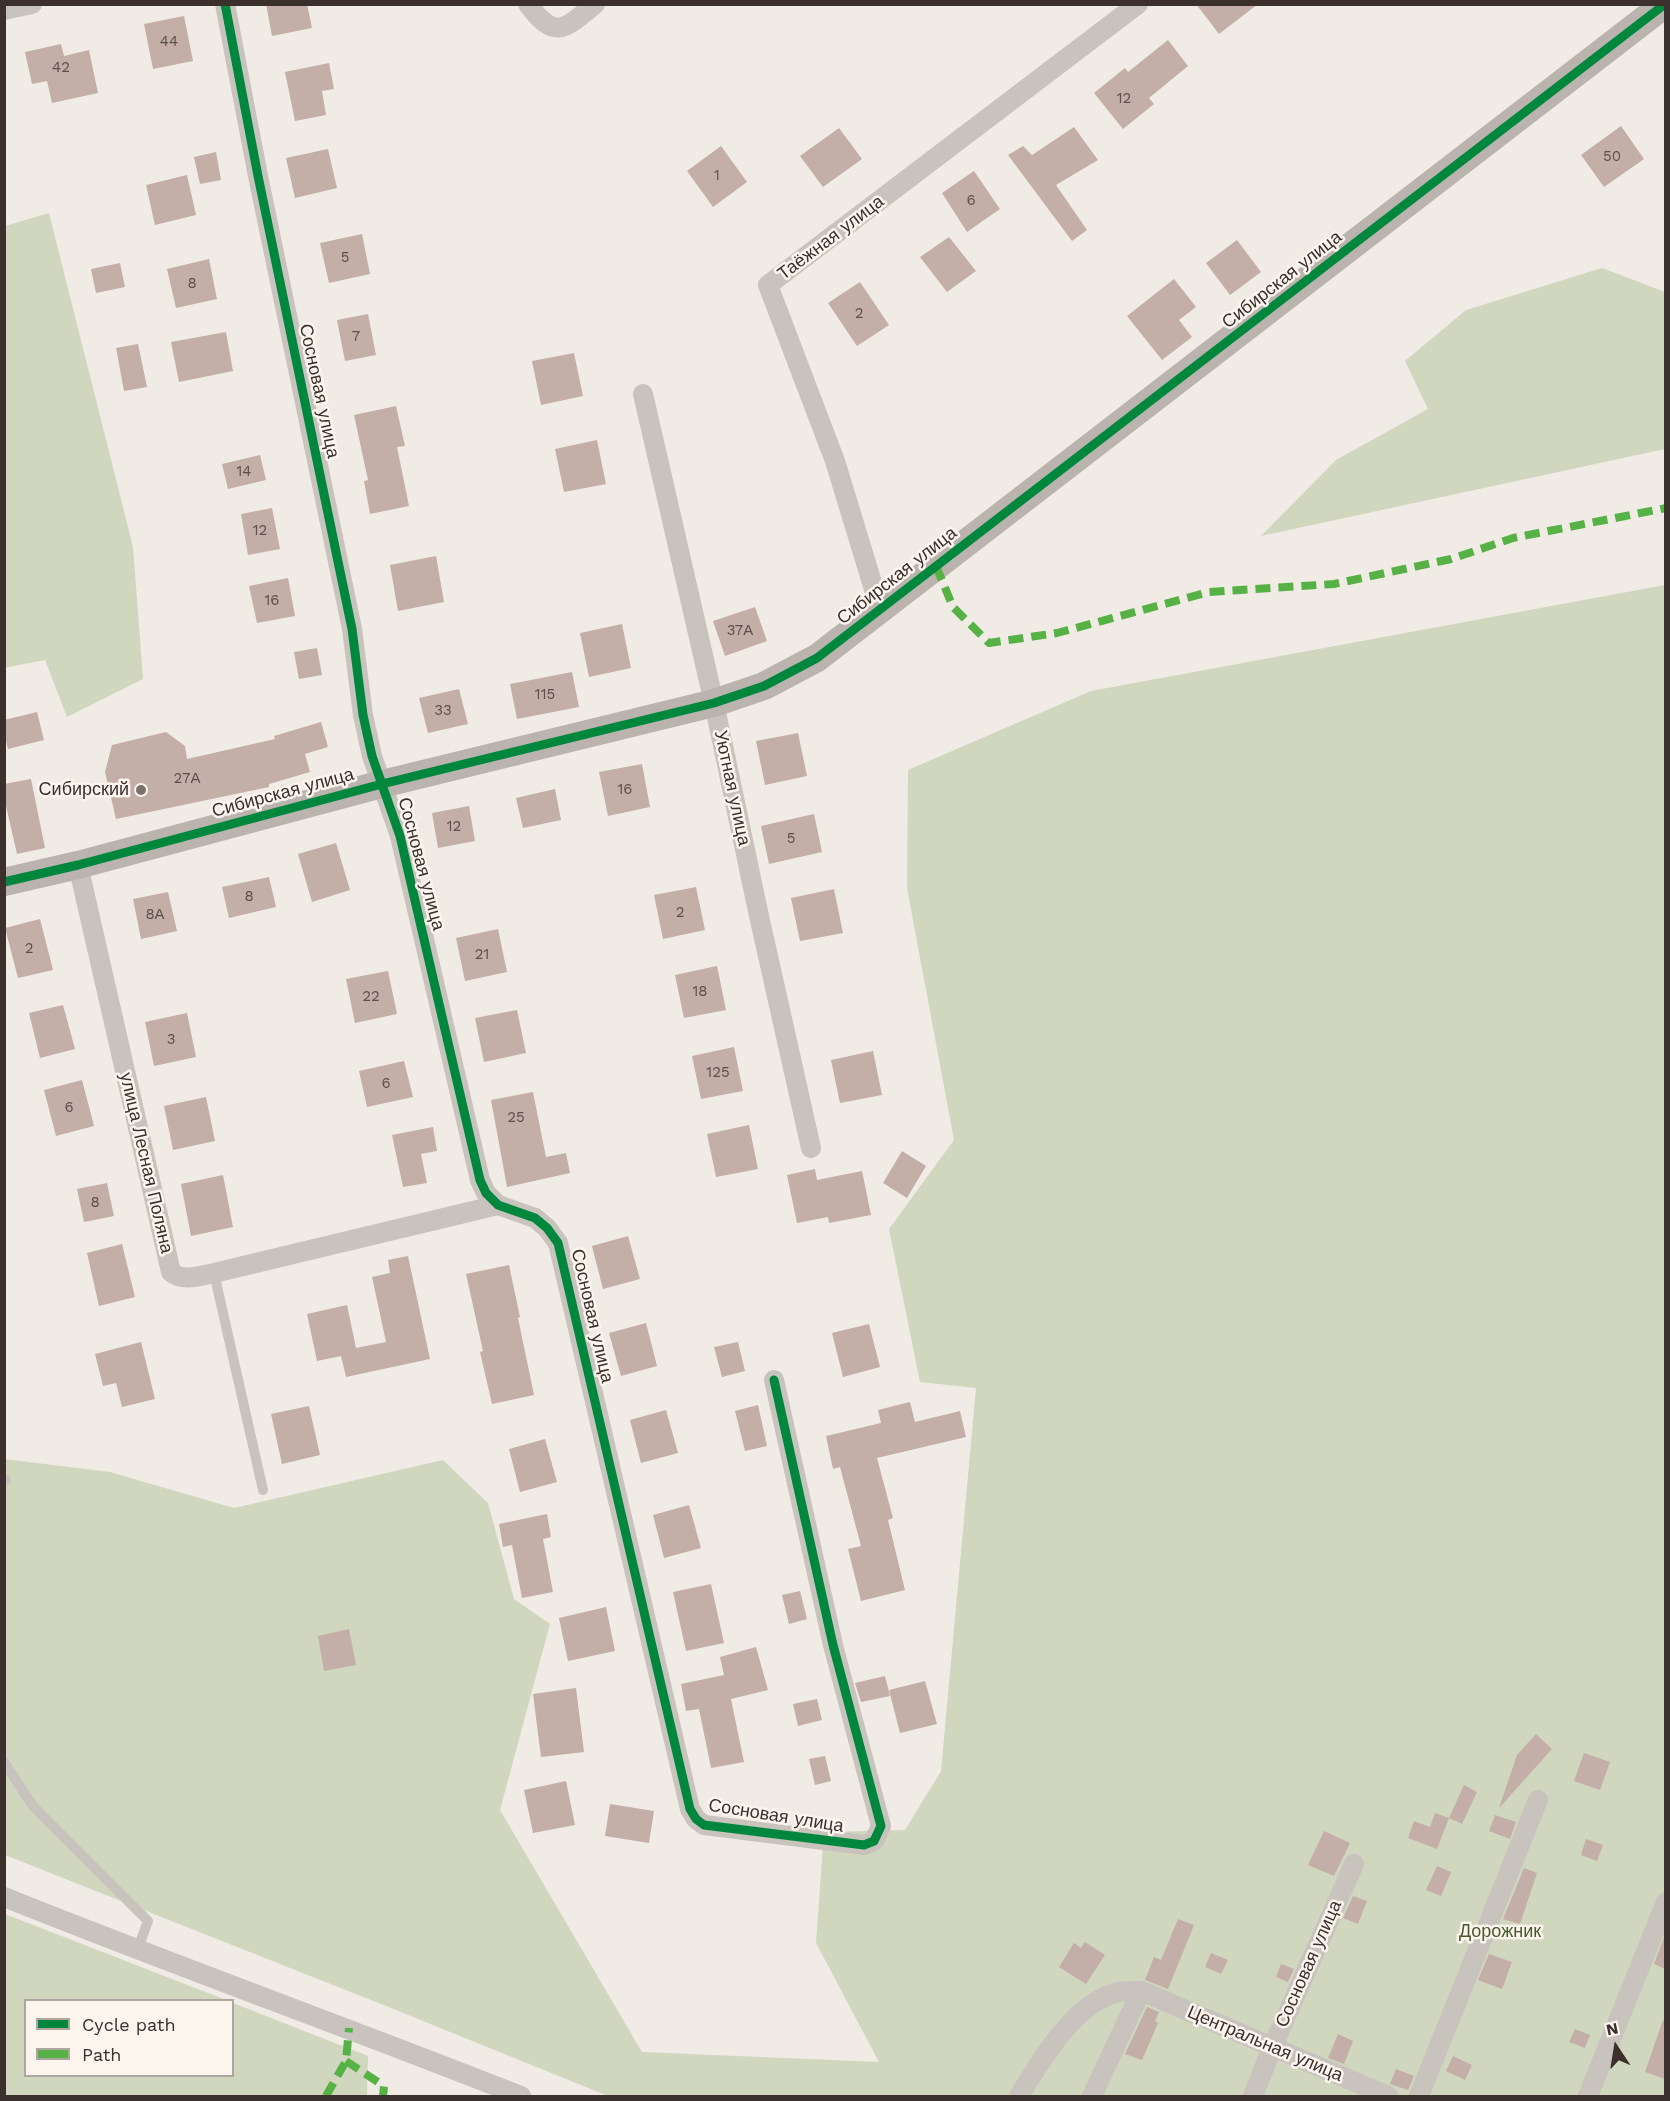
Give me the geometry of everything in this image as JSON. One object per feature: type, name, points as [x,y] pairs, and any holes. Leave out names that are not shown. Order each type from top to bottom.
[{"type":"street","points":[[4,10],[32,4]]},
{"type":"street","name":"Сосновая улица","points":[[225,4],[258,176],[352,629],[363,715],[372,756],[400,836],[480,1180],[486,1193],[498,1205],[535,1218],[547,1228],[558,1243],[690,1809],[704,1826],[864,1845],[874,1841],[881,1826],[833,1645],[774,1380]]},
{"type":"street","points":[[528,4],[539,20],[555,28],[570,25],[595,4]]},
{"type":"street","name":"Таёжная улица","points":[[880,609],[835,461],[768,285],[1138,4]]},
{"type":"street","name":"Сибирская улица","points":[[4,882],[78,865],[382,784],[714,703],[764,686],[817,658],[1665,4]]},
{"type":"street","name":"Уютная улица","points":[[643,394],[714,703],[811,1148]]},
{"type":"street","name":"улица Лесная Поляна","points":[[78,865],[171,1272],[178,1277],[186,1278],[214,1273],[498,1205]]},
{"type":"street","points":[[1419,2097],[1538,1800]]},
{"type":"street","name":"Сосновая улица","points":[[1253,2097],[1272,2048],[1354,1864]]},
{"type":"street","points":[[4,1897],[137,1951],[349,2028],[521,2097]]},
{"type":"street","points":[[1588,2097],[1665,1902]]},
{"type":"street","points":[[1019,2097],[1045,2053],[1086,2007],[1119,1992],[1142,1991],[1092,2097]]},
{"type":"street","name":"Центральная улица","points":[[1142,1991],[1388,2097]]},
{"type":"lane","points":[[214,1273],[263,1490]]},
{"type":"lane","points":[[4,1762],[33,1806],[148,1921],[137,1951]]},
{"type":"green space","points":[[49,213],[133,547],[143,679],[67,717],[45,660],[4,668],[5,226]]},
{"type":"green space","points":[[1602,268],[1665,292],[1665,449],[1261,536],[1336,460],[1428,409],[1405,361],[1466,310]]},
{"type":"green space","name":"Дорожник","points":[[1665,585],[1665,2096],[608,2096],[5,1855],[4,1459],[110,1472],[234,1508],[443,1460],[488,1503],[514,1599],[550,1624],[500,1810],[642,2052],[879,2062],[816,1943],[824,1832],[905,1830],[941,1771],[976,1388],[920,1382],[889,1229],[954,1140],[907,888],[908,770],[1091,691]]},
{"type":"green space","points":[[5,1914],[223,1999],[24,1999],[24,2077],[234,2077],[234,2003],[368,2056],[367,2096],[5,2096]]},
{"type":"building","points":[[266,4],[307,4],[312,28],[272,36]]},
{"type":"building","points":[[1196,4],[1258,4],[1219,34]]},
{"type":"building","points":[[184,16],[193,61],[153,69],[144,24]]},
{"type":"building","points":[[1168,40],[1188,66],[1149,98],[1154,104],[1123,129],[1094,93],[1125,68],[1128,72]]},
{"type":"building","points":[[61,44],[64,56],[89,50],[98,93],[52,103],[47,81],[32,84],[25,52]]},
{"type":"building","points":[[329,63],[334,89],[322,91],[326,115],[295,121],[285,72]]},
{"type":"building","points":[[1621,126],[1644,159],[1604,187],[1581,155]]},
{"type":"building","points":[[1074,127],[1098,160],[1056,185],[1087,230],[1072,241],[1008,155],[1023,146],[1032,155]]},
{"type":"building","points":[[839,128],[862,159],[823,187],[800,156]]},
{"type":"building","points":[[721,146],[747,182],[713,207],[687,171]]},
{"type":"building","points":[[328,149],[337,188],[295,198],[286,158]]},
{"type":"building","points":[[216,152],[221,180],[200,184],[194,157]]},
{"type":"building","points":[[974,171],[1000,209],[967,232],[942,193]]},
{"type":"building","points":[[187,175],[196,215],[155,225],[146,185]]},
{"type":"building","points":[[362,234],[370,274],[329,283],[320,243]]},
{"type":"building","points":[[949,237],[976,271],[947,292],[920,257]]},
{"type":"building","points":[[1237,240],[1261,272],[1230,295],[1206,263]]},
{"type":"building","points":[[209,259],[217,299],[176,308],[167,269]]},
{"type":"building","points":[[120,263],[125,287],[96,293],[91,269]]},
{"type":"building","points":[[1174,279],[1196,307],[1179,320],[1192,337],[1162,360],[1127,316]]},
{"type":"building","points":[[860,282],[889,325],[857,346],[828,303]]},
{"type":"building","points":[[368,314],[376,355],[345,361],[337,320]]},
{"type":"building","points":[[226,332],[233,371],[179,382],[171,342]]},
{"type":"building","points":[[138,344],[147,387],[124,391],[116,348]]},
{"type":"building","points":[[574,353],[583,396],[541,405],[532,361]]},
{"type":"building","points":[[396,406],[405,446],[397,447],[409,506],[370,514],[364,481],[368,480],[354,415]]},
{"type":"building","points":[[597,440],[606,484],[564,492],[555,449]]},
{"type":"building","points":[[260,455],[266,480],[228,489],[222,464]]},
{"type":"building","points":[[272,508],[280,549],[248,555],[241,514]]},
{"type":"building","points":[[436,556],[444,602],[398,611],[390,565]]},
{"type":"building","points":[[288,578],[295,616],[257,623],[249,586]]},
{"type":"building","points":[[755,607],[767,641],[725,656],[713,621]]},
{"type":"building","points":[[622,624],[631,668],[589,677],[580,633]]},
{"type":"building","points":[[317,648],[322,675],[299,679],[294,652]]},
{"type":"building","points":[[572,672],[579,707],[517,719],[510,684]]},
{"type":"building","points":[[459,689],[468,724],[428,733],[419,698]]},
{"type":"building","points":[[37,712],[44,740],[8,749],[4,720]]},
{"type":"building","points":[[321,722],[328,747],[305,754],[310,772],[269,784],[269,787],[116,819],[105,772],[112,745],[166,732],[185,746],[187,759],[275,739],[274,736]]},
{"type":"building","points":[[798,733],[807,776],[765,785],[756,741]]},
{"type":"building","points":[[642,764],[650,807],[608,816],[599,772]]},
{"type":"building","points":[[31,779],[45,848],[17,854],[4,797],[4,784]]},
{"type":"building","points":[[555,789],[561,820],[523,828],[516,798]]},
{"type":"building","points":[[469,806],[475,841],[438,848],[432,813]]},
{"type":"building","points":[[814,814],[822,852],[769,864],[761,826]]},
{"type":"building","points":[[336,843],[350,890],[312,902],[298,854]]},
{"type":"building","points":[[269,877],[276,907],[229,918],[222,887]]},
{"type":"building","points":[[696,887],[705,930],[663,939],[654,895]]},
{"type":"building","points":[[834,889],[843,933],[800,941],[791,898]]},
{"type":"building","points":[[168,892],[177,931],[141,939],[133,899]]},
{"type":"building","points":[[40,919],[53,970],[18,978],[5,928]]},
{"type":"building","points":[[498,929],[507,972],[465,981],[456,938]]},
{"type":"building","points":[[717,966],[726,1010],[684,1018],[675,975]]},
{"type":"building","points":[[388,971],[397,1014],[355,1023],[346,979]]},
{"type":"building","points":[[63,1005],[75,1049],[40,1058],[29,1013]]},
{"type":"building","points":[[517,1010],[526,1053],[484,1062],[475,1018]]},
{"type":"building","points":[[187,1013],[196,1057],[154,1066],[145,1022]]},
{"type":"building","points":[[734,1047],[743,1091],[701,1099],[692,1056]]},
{"type":"building","points":[[873,1051],[882,1095],[840,1103],[831,1060]]},
{"type":"building","points":[[404,1061],[413,1097],[367,1107],[359,1071]]},
{"type":"building","points":[[82,1080],[94,1126],[56,1136],[44,1090]]},
{"type":"building","points":[[533,1092],[546,1157],[566,1153],[570,1173],[507,1187],[491,1100]]},
{"type":"building","points":[[206,1097],[215,1141],[173,1150],[164,1106]]},
{"type":"building","points":[[749,1125],[758,1169],[716,1177],[707,1134]]},
{"type":"building","points":[[433,1127],[437,1151],[421,1154],[427,1183],[403,1187],[392,1135]]},
{"type":"building","points":[[902,1151],[926,1166],[907,1198],[883,1183]]},
{"type":"building","points":[[815,1169],[817,1180],[862,1171],[871,1215],[829,1223],[828,1217],[797,1223],[787,1175]]},
{"type":"building","points":[[223,1175],[233,1227],[191,1236],[181,1184]]},
{"type":"building","points":[[107,1183],[114,1216],[84,1222],[77,1189]]},
{"type":"building","points":[[628,1236],[640,1279],[603,1289],[592,1246]]},
{"type":"building","points":[[122,1244],[135,1297],[99,1306],[87,1253]]},
{"type":"building","points":[[408,1256],[430,1359],[346,1377],[341,1356],[317,1361],[307,1314],[347,1305],[356,1348],[386,1342],[372,1277],[390,1273],[388,1260]]},
{"type":"building","points":[[509,1265],[534,1395],[492,1404],[466,1274]]},
{"type":"building","points":[[646,1323],[657,1366],[621,1376],[609,1333]]},
{"type":"building","points":[[869,1324],[880,1367],[843,1377],[832,1333]]},
{"type":"building","points":[[141,1342],[155,1399],[122,1407],[116,1383],[103,1386],[95,1354]]},
{"type":"building","points":[[738,1342],[745,1371],[722,1377],[714,1347]]},
{"type":"building","points":[[910,1402],[915,1422],[960,1411],[966,1437],[877,1458],[893,1518],[888,1520],[905,1590],[861,1601],[848,1549],[861,1546],[840,1467],[833,1469],[826,1436],[881,1423],[878,1410]]},
{"type":"building","points":[[758,1405],[767,1446],[745,1451],[735,1411]]},
{"type":"building","points":[[309,1406],[320,1455],[282,1464],[271,1414]]},
{"type":"building","points":[[666,1410],[678,1453],[641,1463],[630,1420]]},
{"type":"building","points":[[545,1439],[557,1482],[520,1492],[509,1449]]},
{"type":"building","points":[[689,1505],[701,1548],[664,1558],[653,1515]]},
{"type":"building","points":[[547,1514],[551,1537],[543,1539],[553,1592],[522,1598],[512,1545],[503,1547],[499,1524]]},
{"type":"building","points":[[711,1584],[724,1643],[686,1651],[673,1592]]},
{"type":"building","points":[[800,1591],[807,1619],[789,1624],[782,1595]]},
{"type":"building","points":[[606,1607],[615,1651],[568,1661],[559,1618]]},
{"type":"building","points":[[349,1629],[356,1665],[324,1671],[318,1636]]},
{"type":"building","points":[[756,1647],[768,1690],[731,1699],[744,1762],[711,1768],[699,1709],[686,1711],[681,1684],[724,1675],[720,1657]]},
{"type":"building","points":[[885,1676],[890,1696],[861,1702],[855,1683]]},
{"type":"building","points":[[925,1681],[937,1724],[900,1733],[889,1690]]},
{"type":"building","points":[[576,1688],[584,1752],[541,1757],[533,1694]]},
{"type":"building","points":[[817,1699],[822,1720],[798,1726],[793,1704]]},
{"type":"building","points":[[1536,1734],[1552,1749],[1499,1808],[1517,1755]]},
{"type":"building","points":[[1584,1753],[1610,1762],[1600,1790],[1574,1781]]},
{"type":"building","points":[[825,1756],[831,1781],[815,1785],[809,1759]]},
{"type":"building","points":[[566,1781],[575,1825],[533,1833],[524,1790]]},
{"type":"building","points":[[1464,1785],[1477,1792],[1462,1824],[1449,1818]]},
{"type":"building","points":[[610,1804],[654,1811],[649,1843],[605,1836]]},
{"type":"building","points":[[1435,1813],[1449,1818],[1437,1849],[1408,1838],[1414,1821],[1430,1827]]},
{"type":"building","points":[[1495,1815],[1516,1822],[1510,1839],[1489,1831]]},
{"type":"building","points":[[1324,1831],[1350,1843],[1334,1876],[1308,1865]]},
{"type":"building","points":[[1586,1839],[1603,1845],[1597,1861],[1581,1855]]},
{"type":"building","points":[[1437,1866],[1451,1872],[1441,1896],[1426,1890]]},
{"type":"building","points":[[1524,1868],[1537,1873],[1520,1924],[1503,1919]]},
{"type":"building","points":[[1353,1896],[1367,1901],[1358,1924],[1343,1918]]},
{"type":"building","points":[[1178,1919],[1194,1925],[1168,1989],[1145,1980],[1154,1957],[1161,1960]]},
{"type":"building","points":[[1665,1935],[1665,1969],[1654,1964]]},
{"type":"building","points":[[1085,1942],[1105,1955],[1086,1984],[1059,1967],[1074,1943],[1081,1948]]},
{"type":"building","points":[[1211,1953],[1228,1960],[1221,1974],[1205,1967]]},
{"type":"building","points":[[1489,1954],[1512,1962],[1502,1989],[1478,1980]]},
{"type":"building","points":[[1281,1964],[1294,1969],[1288,1982],[1276,1977]]},
{"type":"building","points":[[1147,2007],[1159,2012],[1155,2021],[1158,2023],[1142,2060],[1125,2054]]},
{"type":"building","points":[[1663,2020],[1665,2020],[1665,2079],[1645,2072]]},
{"type":"building","points":[[1575,2029],[1590,2035],[1585,2048],[1569,2042]]},
{"type":"building","points":[[1338,2034],[1353,2041],[1344,2064],[1328,2058]]},
{"type":"building","points":[[1453,2056],[1472,2065],[1465,2080],[1446,2071]]},
{"type":"building","points":[[1396,2069],[1414,2076],[1408,2090],[1390,2084]]},
{"type":"marked path","points":[[936,566],[953,607],[989,643],[1057,633],[1209,592],[1334,584],[1451,559],[1513,538],[1666,508]]},
{"type":"marked path","points":[[326,2096],[346,2061],[349,2028]]},
{"type":"marked path","points":[[346,2061],[384,2086],[383,2096]]},
{"type":"cycle path","points":[[225,4],[258,176],[352,629],[363,715],[372,756],[400,836],[480,1180],[486,1193],[498,1205],[535,1218],[547,1228],[558,1243],[690,1809],[696,1819],[704,1825],[864,1845],[874,1841],[881,1826],[833,1645],[774,1380]]},
{"type":"cycle path","points":[[4,882],[78,865],[382,784],[714,703],[764,686],[817,658],[1665,4]]},
{"type":"place","name":"Сибирский","points":[[141,790]]}]
